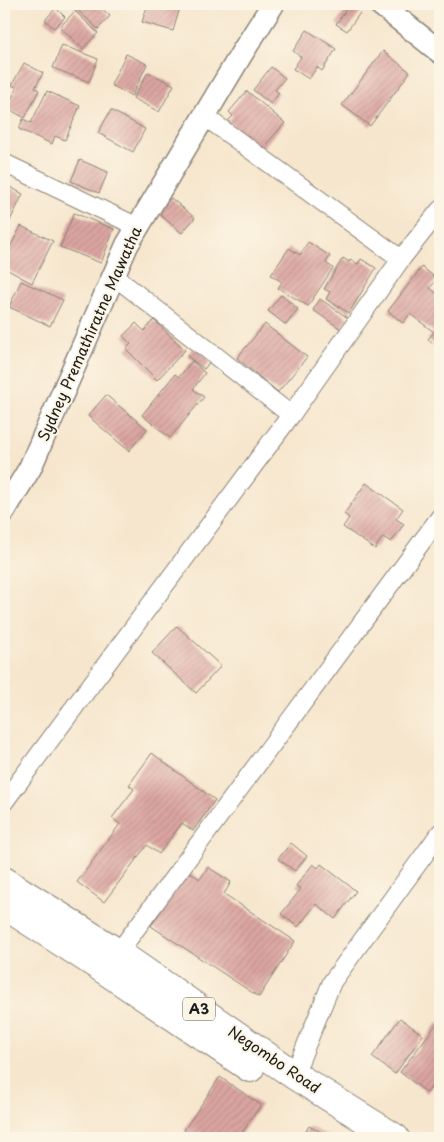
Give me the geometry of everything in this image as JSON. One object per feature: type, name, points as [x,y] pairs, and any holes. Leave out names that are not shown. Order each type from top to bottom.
[{"type":"highway","name":"Negombo Road","points":[[4,881],[118,953],[294,1075],[394,1138]]},
{"type":"highway","name":"Negombo Road","points":[[4,905],[358,1138]]},
{"type":"street","name":"Sydney Premathiratne Mawatha","points":[[4,511],[30,468],[127,245],[273,4]]},
{"type":"street","points":[[380,4],[440,52]]},
{"type":"street","points":[[204,116],[401,259]]},
{"type":"street","points":[[4,163],[138,227]]},
{"type":"street","points":[[4,802],[291,415],[401,259],[440,210]]},
{"type":"street","points":[[114,276],[291,415]]},
{"type":"street","points":[[118,953],[440,517]]},
{"type":"street","points":[[294,1075],[332,982],[440,834]]},
{"type":"building","points":[[71,4],[97,4],[110,16],[98,29]]},
{"type":"building","points":[[148,4],[181,4],[173,31],[142,22]]},
{"type":"building","points":[[350,4],[362,10],[347,31],[336,24]]},
{"type":"building","points":[[56,8],[65,17],[54,28],[45,20]]},
{"type":"building","points":[[75,11],[98,33],[83,49],[60,27]]},
{"type":"building","points":[[307,30],[336,49],[322,71],[317,67],[309,79],[293,69],[301,57],[293,51]]},
{"type":"building","points":[[62,45],[98,59],[89,82],[53,68]]},
{"type":"building","points":[[383,51],[410,72],[370,126],[342,105]]},
{"type":"building","points":[[126,54],[147,64],[132,96],[111,85]]},
{"type":"building","points":[[24,63],[43,73],[35,88],[39,90],[25,118],[7,108],[17,88],[12,85]]},
{"type":"building","points":[[271,67],[285,78],[275,90],[279,93],[271,104],[253,90]]},
{"type":"building","points":[[148,72],[174,85],[159,112],[133,98]]},
{"type":"building","points":[[47,91],[80,106],[65,140],[55,136],[52,144],[19,129],[23,119],[31,123]]},
{"type":"building","points":[[247,91],[285,123],[258,153],[234,132],[237,129],[228,121],[233,116],[229,112]]},
{"type":"building","points":[[111,110],[145,129],[133,152],[98,133]]},
{"type":"building","points":[[80,160],[108,172],[99,193],[71,181]]},
{"type":"building","points":[[8,186],[23,194],[4,233],[4,195]]},
{"type":"building","points":[[171,198],[195,218],[182,233],[158,213]]},
{"type":"building","points":[[74,213],[114,229],[101,263],[60,247]]},
{"type":"building","points":[[21,226],[53,241],[32,283],[4,268],[4,259]]},
{"type":"building","points":[[308,242],[330,256],[326,263],[333,268],[308,306],[278,288],[282,282],[271,275],[289,248],[300,255]]},
{"type":"building","points":[[343,258],[358,264],[361,259],[376,268],[349,313],[326,299],[330,292],[324,289]]},
{"type":"building","points":[[422,267],[437,279],[430,288],[440,296],[440,348],[428,339],[434,332],[410,314],[403,323],[388,311]]},
{"type":"building","points":[[21,281],[63,300],[50,326],[9,307]]},
{"type":"building","points":[[281,295],[298,309],[286,325],[268,311]]},
{"type":"building","points":[[320,299],[348,318],[341,329],[313,310]]},
{"type":"building","points":[[154,320],[185,350],[157,380],[126,349],[131,344],[123,336],[136,323],[144,331]]},
{"type":"building","points":[[265,324],[307,357],[278,392],[237,358]]},
{"type":"building","points":[[195,347],[211,360],[204,369],[187,356]]},
{"type":"building","points":[[192,361],[205,373],[193,389],[204,397],[170,438],[142,415],[175,374],[179,377]]},
{"type":"building","points":[[106,395],[147,429],[129,451],[88,416]]},
{"type":"building","points":[[366,483],[403,509],[396,519],[404,524],[391,542],[383,537],[375,549],[343,527],[349,518],[344,514]]},
{"type":"building","points":[[177,626],[221,666],[196,693],[152,653]]},
{"type":"building","points":[[152,753],[215,800],[193,831],[182,823],[159,854],[147,845],[104,902],[77,882],[120,824],[112,818],[134,789],[129,785]]},
{"type":"building","points":[[291,843],[307,856],[295,871],[278,859]]},
{"type":"building","points":[[313,864],[318,868],[321,864],[356,891],[335,919],[316,904],[298,927],[281,914],[301,889],[296,886]]},
{"type":"building","points":[[208,867],[231,882],[224,894],[295,941],[259,997],[151,926],[188,871],[200,879]]},
{"type":"building","points":[[400,1018],[423,1035],[395,1074],[372,1057]]},
{"type":"building","points":[[438,1022],[440,1023],[440,1076],[427,1093],[400,1072]]},
{"type":"building","points":[[220,1077],[261,1105],[238,1138],[195,1138],[184,1130]]},
{"type":"building","points":[[309,1126],[333,1138],[302,1138]]}]
